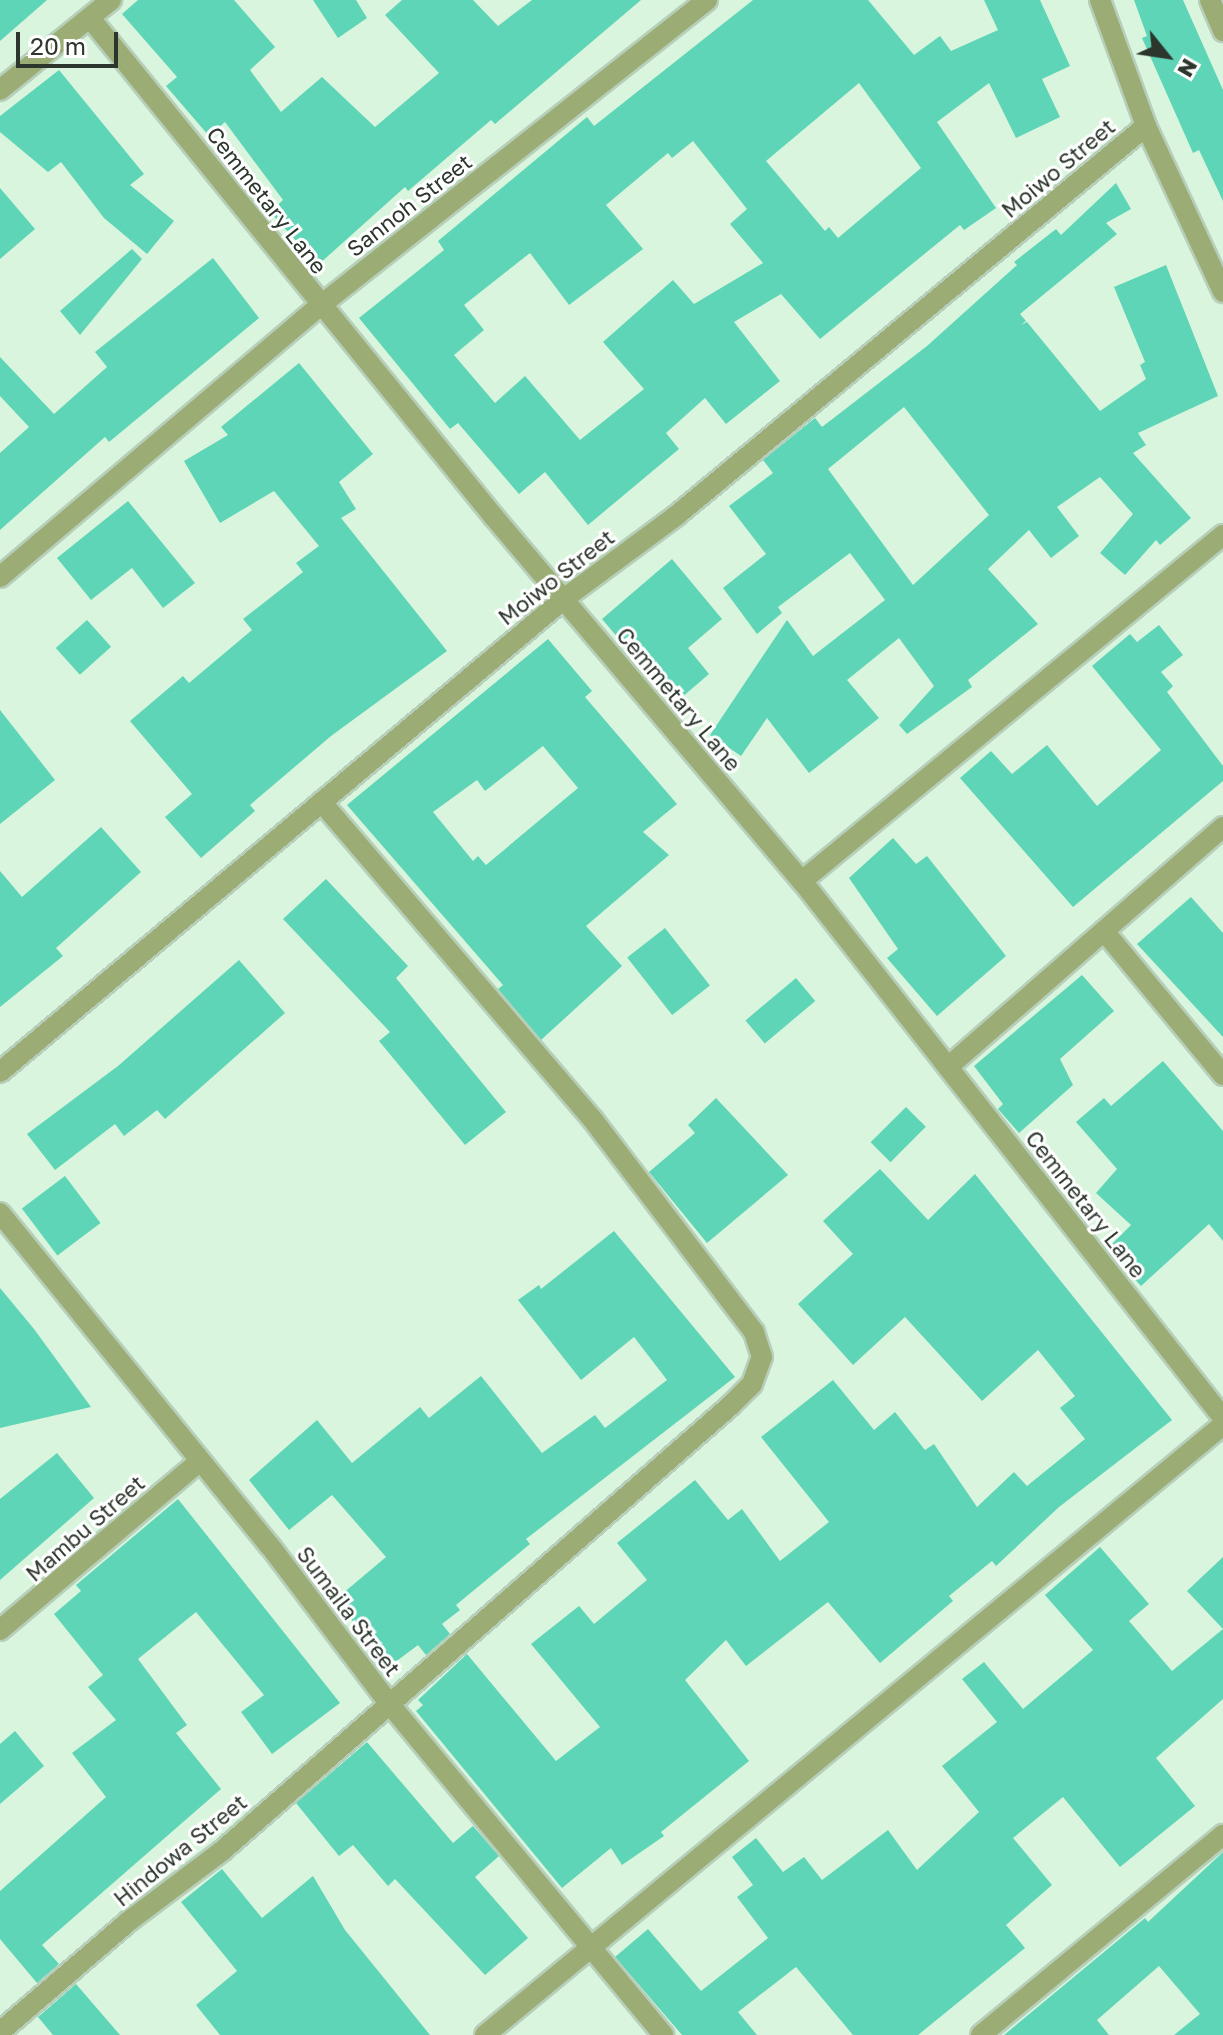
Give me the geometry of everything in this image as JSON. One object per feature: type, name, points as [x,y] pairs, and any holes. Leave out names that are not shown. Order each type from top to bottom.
[{"type":"street","points":[[0,90],[111,0]]},
{"type":"street","name":"Sannoh Street","points":[[0,577],[321,305],[707,0]]},
{"type":"street","points":[[1100,0],[1146,126],[1223,292]]},
{"type":"street","points":[[1210,0],[1223,31]]},
{"type":"street","name":"Cemmetary Lane","points":[[90,18],[321,305],[802,881],[1223,1418]]},
{"type":"street","name":"Moiwo Street","points":[[0,1072],[565,598],[677,515],[1146,126]]},
{"type":"street","points":[[802,881],[1223,535]]},
{"type":"street","name":"Hindowa Street","points":[[0,2032],[117,1930],[222,1851],[388,1702],[730,1406],[752,1384],[762,1357],[754,1332],[593,1120],[321,802]]},
{"type":"street","points":[[948,1067],[1223,827]]},
{"type":"street","points":[[1104,931],[1223,1075]]},
{"type":"street","name":"Sumaila Street","points":[[0,1213],[200,1461],[388,1702],[663,2035]]},
{"type":"street","points":[[485,2035],[1223,1425]]},
{"type":"street","name":"Mambu Street","points":[[0,1630],[200,1461]]},
{"type":"street","points":[[981,2035],[1223,1835]]},
{"type":"building","points":[[0,0],[47,0],[0,41]]},
{"type":"building","points":[[138,0],[234,0],[275,47],[250,70],[281,112],[322,77],[375,127],[439,73],[385,15],[402,0],[473,0],[498,26],[532,0],[641,0],[495,124],[491,120],[408,191],[405,187],[318,265],[270,212],[283,200],[225,122],[209,136],[166,86],[177,77],[122,14]]},
{"type":"building","points":[[313,0],[356,0],[367,18],[338,38]]},
{"type":"building","points":[[753,0],[868,0],[914,55],[940,36],[951,51],[998,30],[984,0],[1040,0],[1070,66],[1042,79],[1060,117],[1016,138],[989,83],[937,122],[996,208],[964,230],[960,225],[820,339],[781,294],[734,322],[780,381],[726,424],[705,398],[666,433],[679,449],[588,525],[545,472],[519,494],[458,423],[450,429],[359,318],[444,250],[438,241],[587,117],[594,126]],"holes":[[[859,83],[921,168],[838,238],[829,227],[825,231],[766,161]],[[693,141],[747,209],[730,224],[763,263],[694,304],[673,280],[603,342],[644,389],[580,440],[525,376],[495,403],[454,355],[484,330],[464,305],[530,253],[569,305],[643,249],[606,205],[668,153],[672,158]]]},
{"type":"building","points":[[1134,0],[1183,0],[1223,90],[1223,201],[1199,150],[1193,153],[1142,38],[1147,36]]},
{"type":"building","points":[[59,70],[144,174],[130,185],[174,221],[147,254],[104,218],[61,162],[48,172],[0,132],[0,116]]},
{"type":"building","points":[[1116,183],[1131,209],[1106,223],[1117,234],[1020,314],[1026,321],[1021,325],[1027,322],[1100,411],[1146,379],[1140,365],[1145,362],[1114,287],[1166,265],[1218,396],[1138,433],[1146,445],[1133,453],[1191,518],[1160,545],[1156,540],[1125,575],[1100,553],[1133,514],[1100,477],[1057,507],[1079,536],[1051,558],[1029,530],[988,569],[1038,624],[968,680],[972,687],[907,734],[899,725],[934,686],[899,638],[847,680],[879,718],[809,773],[767,718],[741,756],[710,735],[787,620],[813,656],[885,600],[850,553],[778,607],[782,613],[757,634],[723,588],[766,554],[729,506],[773,473],[763,460],[815,418],[822,427],[927,346],[1017,265],[1014,262],[1056,229],[1061,235]],"holes":[[[904,407],[989,515],[913,585],[828,469]]]},
{"type":"building","points":[[0,188],[35,229],[0,259]]},
{"type":"building","points":[[132,249],[142,259],[80,335],[60,311]]},
{"type":"building","points":[[213,258],[259,318],[109,442],[105,437],[0,530],[0,453],[29,427],[0,396],[0,357],[54,414],[107,367],[95,352]]},
{"type":"building","points":[[299,363],[373,454],[339,482],[356,509],[341,518],[447,651],[331,736],[250,805],[255,811],[201,858],[165,817],[192,794],[130,721],[183,676],[189,683],[252,630],[243,619],[303,572],[296,563],[319,546],[274,491],[220,523],[184,461],[228,435],[221,427]]},
{"type":"building","points":[[128,501],[195,583],[163,608],[132,568],[91,600],[57,558]]},
{"type":"building","points":[[672,559],[722,619],[688,648],[709,674],[674,704],[602,619]]},
{"type":"building","points":[[87,620],[111,647],[80,675],[56,648]]},
{"type":"building","points":[[1159,625],[1183,655],[1161,672],[1173,686],[1167,692],[1223,766],[1223,781],[1073,907],[960,778],[991,751],[1012,774],[1047,745],[1097,806],[1161,750],[1092,666],[1130,634],[1137,642]]},
{"type":"building","points":[[548,639],[592,691],[585,697],[677,804],[643,832],[669,855],[586,926],[622,966],[541,1040],[498,989],[503,985],[347,805]],"holes":[[[543,746],[578,788],[486,865],[478,856],[473,861],[433,812],[477,780],[485,791]]]},
{"type":"building","points":[[0,710],[55,780],[0,824]]},
{"type":"building","points":[[101,827],[141,872],[56,948],[63,956],[0,1007],[0,871],[22,897]]},
{"type":"building","points":[[893,838],[916,864],[927,856],[1006,956],[937,1016],[887,958],[898,949],[849,878]]},
{"type":"building","points":[[326,879],[408,966],[396,978],[506,1112],[465,1145],[379,1041],[390,1032],[283,919]]},
{"type":"building","points":[[1191,897],[1223,933],[1223,1037],[1137,944]]},
{"type":"building","points":[[665,928],[710,986],[672,1015],[627,958]]},
{"type":"building","points":[[239,960],[285,1013],[165,1119],[157,1110],[124,1136],[115,1124],[55,1170],[27,1134],[118,1066]]},
{"type":"building","points":[[1082,975],[1114,1011],[1060,1059],[1073,1085],[1019,1133],[998,1109],[1003,1104],[974,1066]]},
{"type":"building","points":[[796,978],[815,1001],[765,1043],[745,1020]]},
{"type":"building","points":[[1163,1061],[1223,1131],[1223,1241],[1209,1224],[1141,1286],[1107,1249],[1131,1225],[1096,1193],[1117,1169],[1076,1122],[1104,1098],[1111,1106]]},
{"type":"building","points":[[716,1098],[788,1175],[707,1243],[649,1172],[695,1133],[688,1125]]},
{"type":"building","points":[[906,1107],[926,1127],[890,1162],[871,1142]]},
{"type":"building","points":[[880,1169],[928,1220],[975,1174],[1172,1420],[1059,1507],[996,1566],[992,1561],[949,1596],[953,1601],[880,1663],[828,1602],[746,1666],[726,1640],[685,1680],[749,1761],[661,1832],[664,1836],[622,1865],[611,1848],[562,1888],[416,1711],[423,1705],[418,1700],[467,1654],[556,1761],[600,1727],[531,1644],[579,1606],[594,1624],[647,1580],[617,1543],[695,1480],[728,1520],[742,1509],[780,1561],[829,1522],[761,1437],[833,1380],[874,1430],[895,1412],[925,1450],[934,1444],[977,1507],[1014,1472],[1027,1486],[1085,1439],[1060,1408],[1075,1396],[1038,1350],[982,1401],[905,1317],[853,1365],[798,1304],[853,1254],[823,1221]]},
{"type":"building","points":[[65,1176],[101,1223],[57,1256],[22,1208]]},
{"type":"building","points":[[614,1231],[735,1377],[526,1539],[530,1544],[456,1605],[460,1610],[442,1624],[450,1634],[426,1655],[418,1645],[390,1666],[335,1600],[386,1557],[332,1495],[289,1530],[249,1480],[317,1420],[352,1463],[420,1407],[429,1418],[481,1376],[542,1453],[595,1415],[605,1428],[667,1380],[634,1337],[581,1380],[518,1300],[539,1285],[541,1289]]},
{"type":"building","points":[[0,1288],[34,1329],[91,1407],[0,1428]]},
{"type":"building","points":[[57,1453],[94,1498],[0,1580],[0,1499]]},
{"type":"building","points":[[178,1499],[340,1703],[272,1754],[241,1712],[264,1695],[196,1612],[138,1659],[187,1725],[176,1733],[221,1789],[42,1945],[59,1964],[37,1983],[0,1939],[0,1891],[106,1797],[72,1753],[116,1720],[88,1687],[103,1675],[54,1614],[81,1591],[76,1585]]},
{"type":"building","points":[[1100,1547],[1149,1604],[1129,1621],[1172,1671],[1223,1629],[1223,1699],[1156,1758],[1195,1806],[1120,1867],[1063,1797],[1013,1838],[1052,1885],[1006,1925],[1025,1948],[918,2035],[853,2035],[796,1967],[738,2012],[757,2035],[682,2035],[615,1957],[648,1929],[701,1991],[768,1938],[737,1897],[753,1885],[732,1857],[756,1838],[783,1872],[804,1857],[822,1880],[888,1830],[917,1870],[979,1812],[942,1766],[997,1722],[962,1679],[984,1662],[1023,1709],[1093,1650],[1045,1595]]},
{"type":"building","points":[[1223,1557],[1223,1629],[1187,1591]]},
{"type":"building","points":[[15,1731],[44,1766],[0,1804],[0,1744]]},
{"type":"building","points":[[367,1742],[453,1843],[473,1826],[499,1856],[475,1877],[528,1938],[485,1975],[395,1879],[388,1886],[353,1845],[339,1856],[296,1803]]},
{"type":"building","points":[[1223,1852],[1223,2035],[1174,2035],[1200,2014],[1159,1966],[1097,2020],[1109,2035],[1004,2035],[1145,1918],[1148,1922]]},
{"type":"building","points":[[222,1869],[262,1918],[313,1876],[345,1930],[430,2035],[220,2035],[196,2005],[237,1971],[181,1902]]},
{"type":"building","points":[[76,1984],[120,2035],[53,2035],[38,2017]]}]
